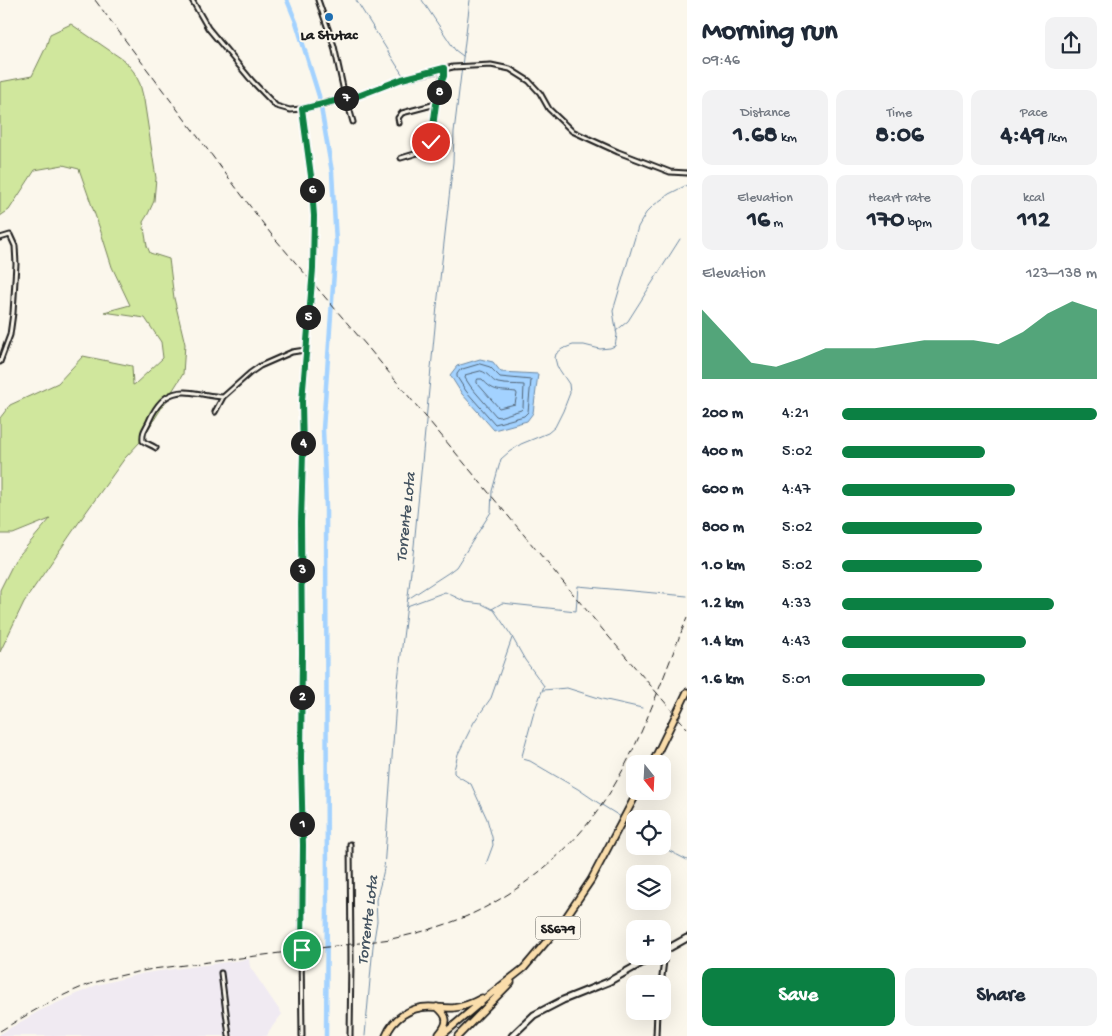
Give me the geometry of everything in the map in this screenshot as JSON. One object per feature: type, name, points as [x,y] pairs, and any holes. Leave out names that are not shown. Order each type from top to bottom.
[{"type":"main road","points":[[656,755],[687,692]]},
{"type":"main road","name":"SS679","points":[[440,1036],[524,968],[562,923],[591,880],[633,800]]},
{"type":"main road","points":[[671,948],[687,938]]},
{"type":"main road","points":[[512,1036],[529,1019],[543,1010],[608,982],[638,965]]},
{"type":"main road","points":[[458,1036],[524,968]]},
{"type":"main road","points":[[386,1036],[396,1020],[404,1013],[427,1007],[453,1008],[465,1006],[492,993]]},
{"type":"main road","points":[[437,1007],[446,1017],[446,1024],[440,1036]]},
{"type":"street","points":[[192,0],[208,28],[276,106],[290,110],[304,109],[347,98],[350,99],[402,79],[444,68],[492,65],[510,69],[529,81],[540,93],[550,109],[572,131],[618,152],[670,172],[687,173]]},
{"type":"street","points":[[318,0],[334,46],[353,122]]},
{"type":"street","points":[[401,158],[428,150],[431,142],[436,104],[439,97],[439,88],[444,76],[444,68]]},
{"type":"street","points":[[399,123],[398,118],[402,113],[436,104]]},
{"type":"street","points":[[302,1036],[302,401],[313,269],[314,216],[304,109]]},
{"type":"street","points":[[0,238],[10,235],[15,246],[16,264],[10,334],[0,362]]},
{"type":"street","points":[[214,412],[223,397],[260,366],[292,352],[305,350]]},
{"type":"street","points":[[156,448],[143,441],[142,433],[154,410],[167,396],[187,391],[223,397]]},
{"type":"street","points":[[350,844],[350,1036]]},
{"type":"street","points":[[222,974],[229,1036]]},
{"type":"street","points":[[656,1036],[657,1020]]},
{"type":"shaded area","points":[[249,959],[250,967],[282,1014],[267,1036],[0,1036],[0,1034],[39,1011],[97,985],[145,973]]},
{"type":"green space","points":[[71,24],[125,61],[134,72],[140,84],[156,178],[154,201],[143,222],[150,253],[169,259],[174,298],[185,344],[183,374],[140,442],[125,458],[24,602],[0,652],[0,590],[15,560],[50,519],[13,534],[0,534],[0,418],[10,405],[58,383],[83,356],[132,366],[133,385],[163,358],[161,342],[145,318],[104,312],[130,305],[112,267],[79,169],[63,165],[35,170],[9,210],[0,216],[0,82],[32,76],[50,34]]},
{"type":"water","points":[[480,359],[493,362],[501,372],[538,374],[533,413],[527,421],[494,430],[462,394],[450,375],[457,366]]},
{"type":"waterway","points":[[287,0],[296,22],[319,96],[332,172],[336,243],[323,429],[326,507],[326,1036]]},
{"type":"waterway","points":[[356,0],[404,77]]},
{"type":"waterway","points":[[422,0],[455,50],[463,56]]},
{"type":"waterway","name":"Torrente Lota","points":[[365,1036],[377,921],[376,900],[384,869],[397,688],[414,546],[453,162],[454,132],[470,0]]},
{"type":"waterway","points":[[408,599],[456,567],[491,512],[492,491],[501,459],[521,444],[548,433],[555,427],[570,393],[569,384],[557,366],[556,354],[562,349],[573,345],[584,345],[600,349],[615,346],[617,335],[613,311],[638,227],[646,213],[654,205],[669,194],[687,185]]},
{"type":"waterway","points":[[616,331],[628,321],[680,239]]},
{"type":"waterway","points":[[492,609],[502,603],[576,611],[578,586],[687,596]]},
{"type":"waterway","points":[[407,606],[445,592],[466,602],[482,604],[494,610],[525,660],[544,686],[534,712],[522,756],[523,759],[530,761],[578,789],[621,817]]},
{"type":"waterway","points":[[486,864],[493,845],[487,819],[471,784],[456,775],[454,770],[458,754],[474,722],[491,698],[512,638]]},
{"type":"waterway","points":[[543,690],[567,688],[602,699],[642,708]]},
{"type":"waterway","points":[[671,852],[687,860]]},
{"type":"railway","points":[[95,0],[271,234],[687,728]]},
{"type":"railway","points":[[0,1031],[57,999],[80,988],[107,979],[153,969],[391,939],[451,922],[502,898],[538,873],[554,859],[584,828],[609,794],[642,730],[687,618]]},
{"type":"place","name":"La Stutac","points":[[329,17]]},
{"type":"route","points":[[302,950],[302,401],[313,269],[314,216],[302,109],[347,98],[350,99],[402,79],[444,68],[444,76],[439,88],[439,97],[436,104],[431,142]]}]
